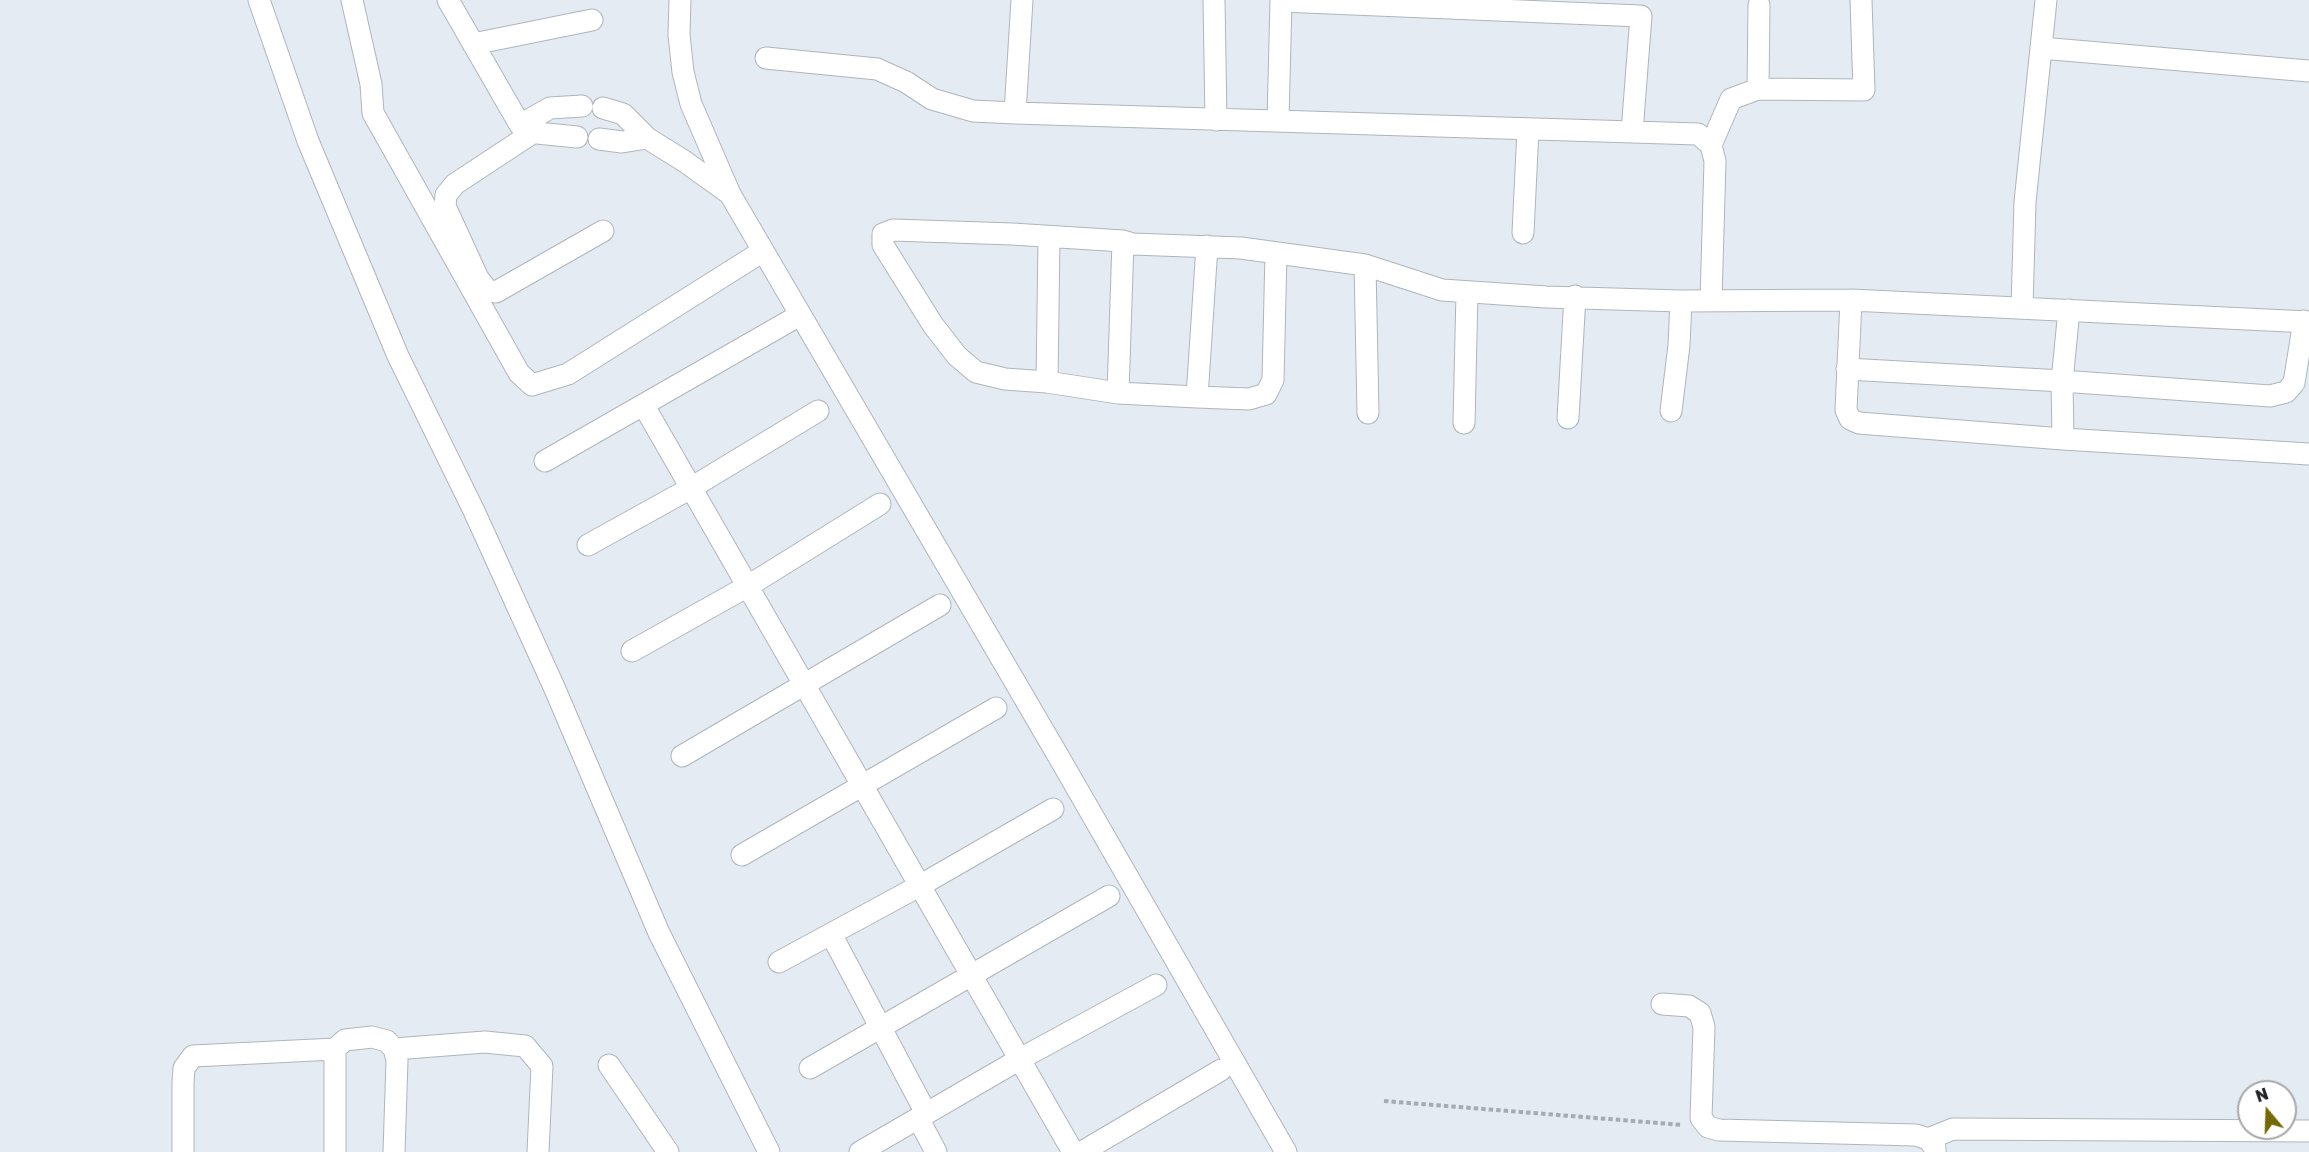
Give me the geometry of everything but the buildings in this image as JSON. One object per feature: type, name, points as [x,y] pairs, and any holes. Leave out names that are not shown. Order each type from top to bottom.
[{"type":"street","points":[[259,0],[308,141],[398,356],[474,511],[549,676],[659,933],[769,1152]]},
{"type":"street","points":[[352,0],[371,84],[373,113],[519,373],[532,385],[568,374],[763,251]]},
{"type":"street","points":[[448,0],[473,44],[527,128],[577,137]]},
{"type":"street","points":[[680,0],[678,35],[683,72],[691,104],[730,194],[1070,776],[1286,1152]]},
{"type":"street","points":[[1015,113],[1022,0]]},
{"type":"street","points":[[1215,0],[1216,120]]},
{"type":"street","points":[[1711,145],[1731,99],[1758,89],[1864,90],[1861,0]]},
{"type":"street","points":[[2022,308],[2025,202],[2046,0]]},
{"type":"street","points":[[1278,121],[1281,1],[1641,16],[1632,132]]},
{"type":"street","points":[[1758,89],[1759,4]]},
{"type":"street","points":[[473,44],[592,20]]},
{"type":"street","points":[[2041,48],[2309,71]]},
{"type":"street","points":[[766,58],[877,69],[906,82],[932,99],[973,111],[1698,134],[1711,145],[1715,161],[1711,300]]},
{"type":"street","points":[[603,231],[496,292],[487,290],[478,278],[445,206],[446,195],[455,184],[550,108],[593,107],[623,114],[646,138],[684,161],[730,194]]},
{"type":"street","points":[[1523,233],[1528,129]]},
{"type":"street","points":[[599,139],[622,142],[646,138]]},
{"type":"street","points":[[1276,253],[1273,380],[1266,394],[1250,399],[1197,397],[1118,393],[1047,382],[1005,379],[976,372],[957,356],[933,325],[883,245],[883,234],[894,230],[1241,248],[1322,257],[1365,265],[1442,290],[1467,292],[1681,301],[1851,300],[2306,321],[2294,383],[2286,392],[2270,396],[1846,369]]},
{"type":"street","points":[[1047,382],[1048,237]]},
{"type":"street","points":[[1118,393],[1123,241]]},
{"type":"street","points":[[1197,397],[1207,246]]},
{"type":"street","points":[[1365,265],[1368,414]]},
{"type":"street","points":[[1464,423],[1467,292]]},
{"type":"street","points":[[1568,418],[1575,297]]},
{"type":"street","points":[[1851,300],[1846,369],[1846,410],[1850,419],[1859,423],[2063,439],[2309,454]]},
{"type":"street","points":[[1671,411],[1679,345],[1681,301]]},
{"type":"street","points":[[2063,439],[2062,381],[2068,310]]},
{"type":"street","points":[[545,461],[800,315]]},
{"type":"street","points":[[644,406],[1073,1152]]},
{"type":"street","points":[[588,546],[691,488],[818,411]]},
{"type":"street","points":[[632,651],[748,586],[880,504]]},
{"type":"street","points":[[682,756],[940,605]]},
{"type":"street","points":[[742,855],[996,708]]},
{"type":"street","points":[[779,962],[921,885],[1053,809]]},
{"type":"street","points":[[810,1068],[1109,896]]},
{"type":"street","points":[[831,934],[922,1116],[936,1152]]},
{"type":"street","points":[[860,1152],[1020,1059],[1156,985]]},
{"type":"street","points":[[1662,1004],[1689,1006],[1700,1013],[1704,1027],[1701,1118],[1708,1127],[1719,1130],[1916,1135],[1932,1146],[1953,1129],[2309,1131]]},
{"type":"street","points":[[183,1152],[184,1068],[193,1056],[335,1050],[345,1040],[372,1037],[387,1041],[394,1049],[397,1060],[394,1152]]},
{"type":"street","points":[[394,1049],[485,1042],[525,1046],[542,1066],[538,1152]]},
{"type":"street","points":[[335,1050],[335,1152]]},
{"type":"street","points":[[609,1065],[668,1152]]},
{"type":"street","points":[[1082,1152],[1221,1070]]},
{"type":"path","points":[[1384,1101],[1708,1127]]}]
